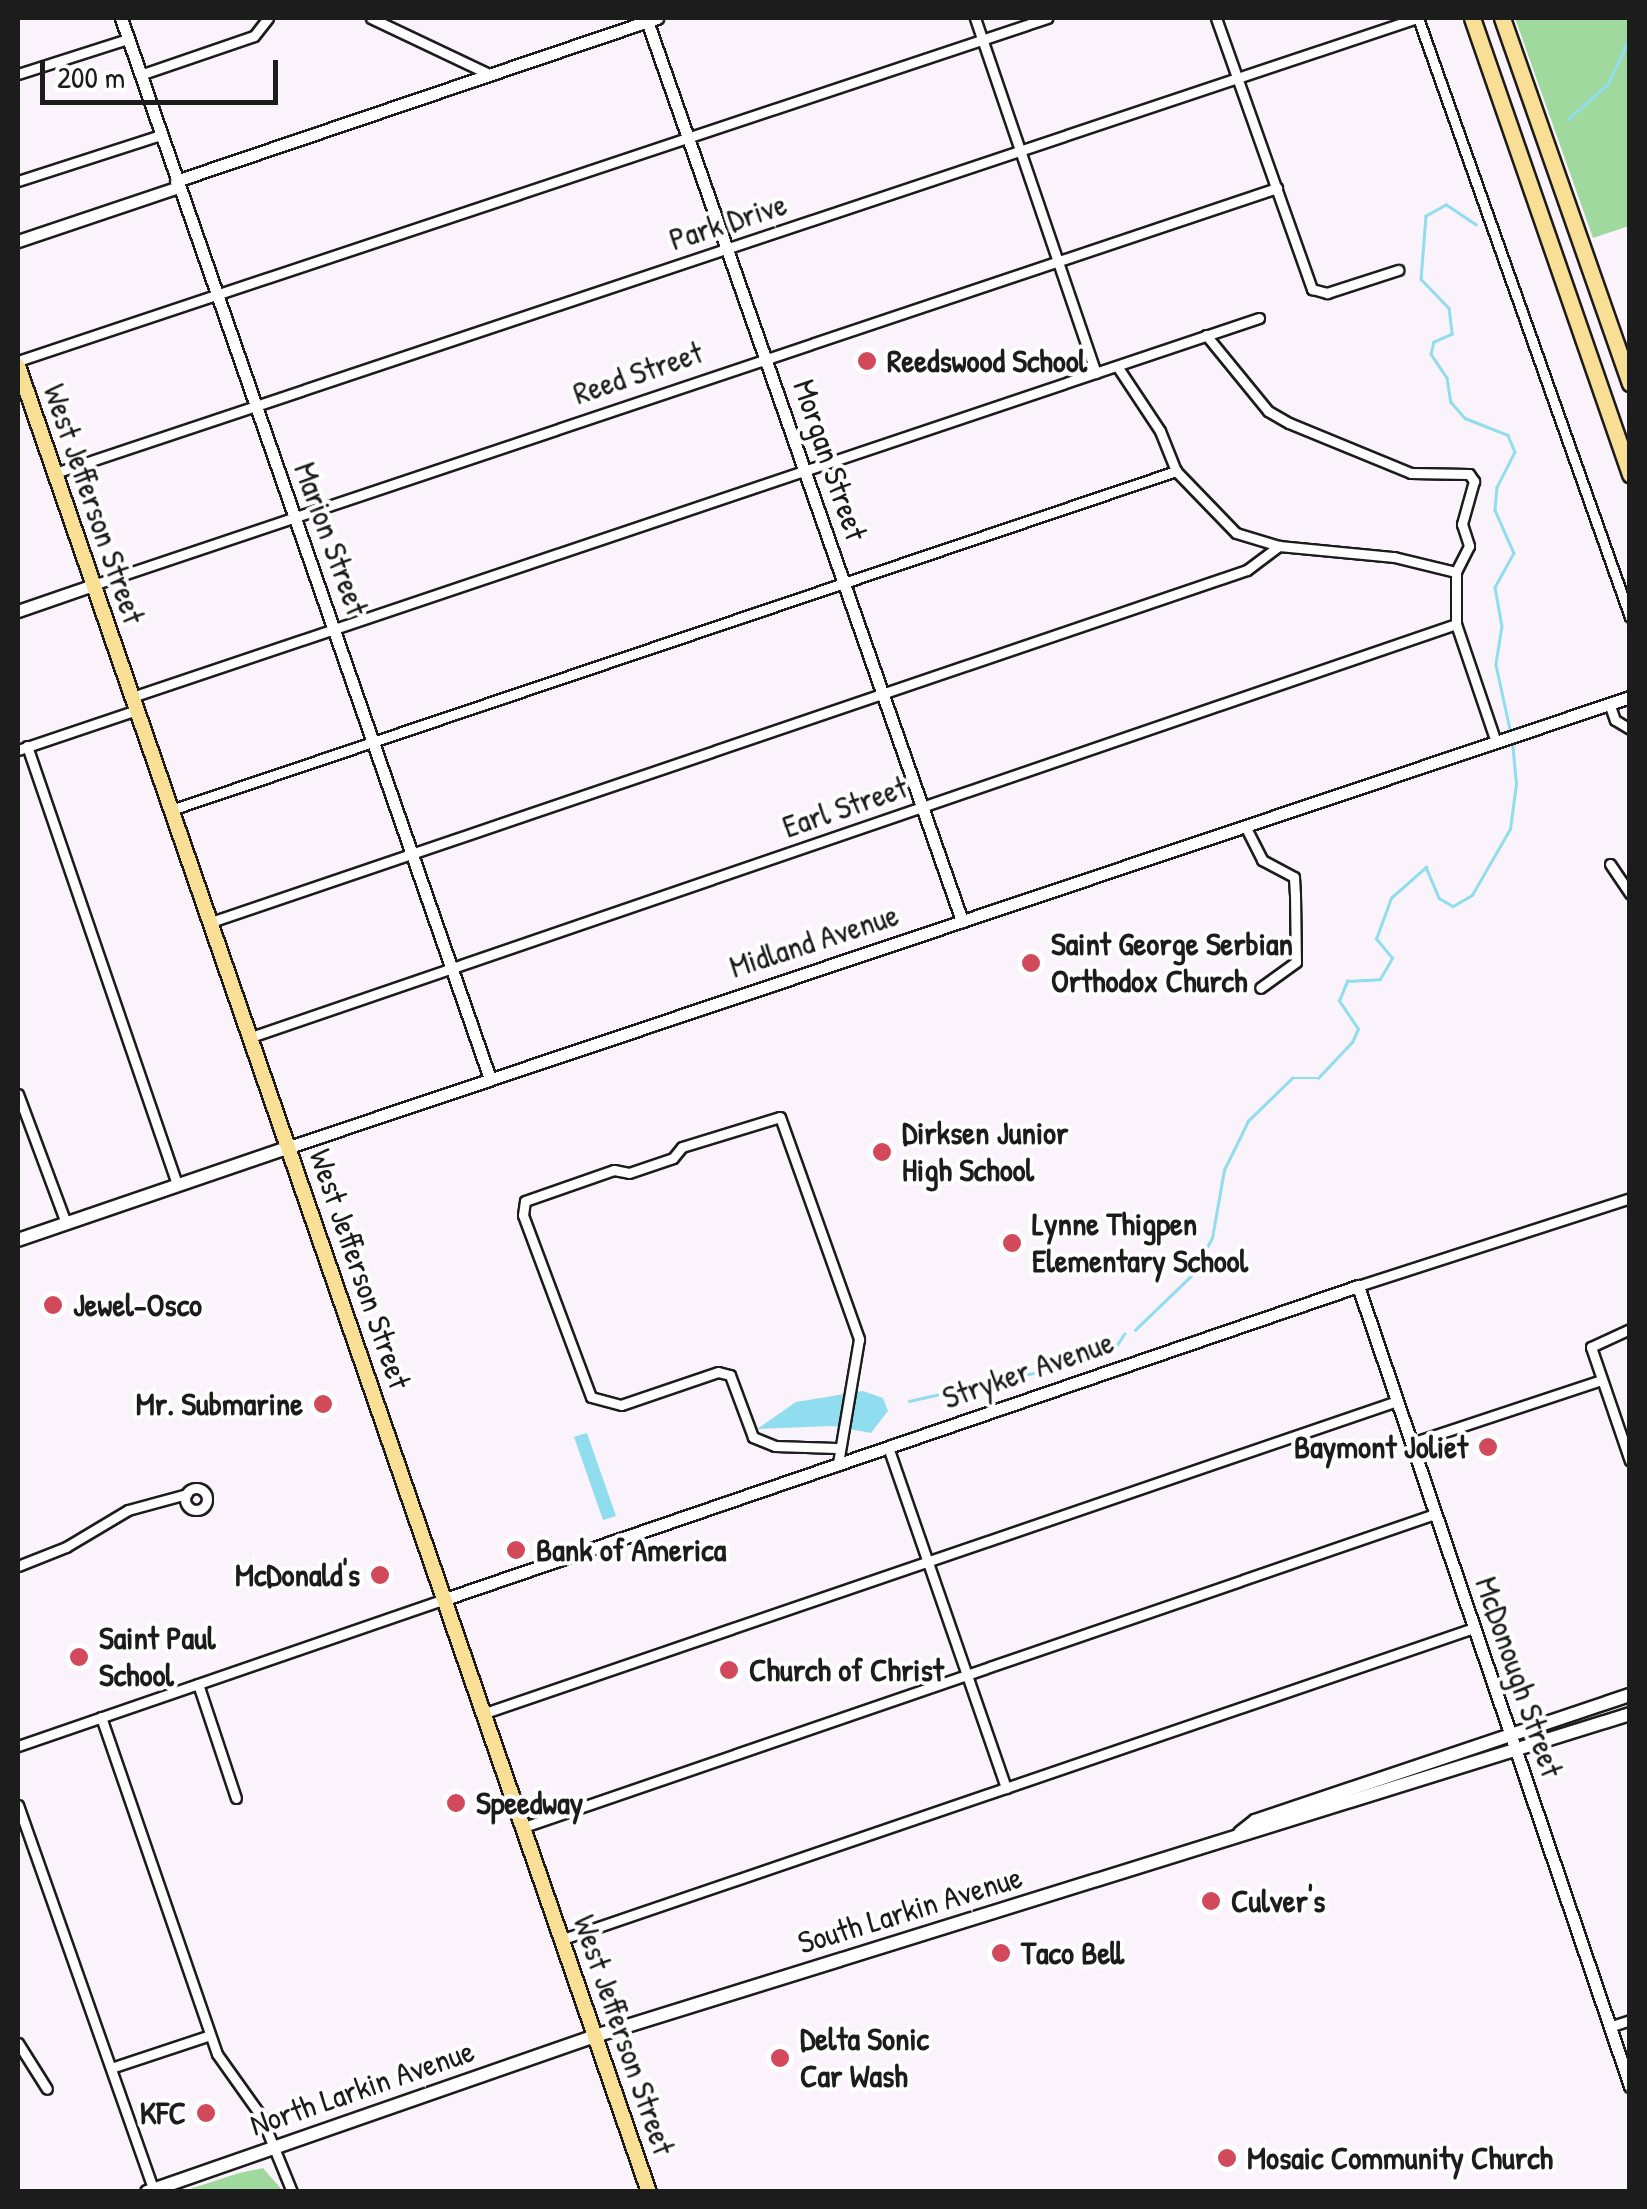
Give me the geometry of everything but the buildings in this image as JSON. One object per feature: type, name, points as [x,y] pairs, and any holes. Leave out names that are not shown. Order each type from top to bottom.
[{"type":"highway","points":[[1472,18],[1630,474]]},
{"type":"highway","points":[[1502,18],[1630,382]]},
{"type":"main road","name":"West Jefferson Street","points":[[18,364],[649,2192]]},
{"type":"main road","name":"Midland Avenue","points":[[18,1240],[288,1146]]},
{"type":"main road","name":"South Larkin Avenue","points":[[1240,1834],[1255,1821],[1630,1695]]},
{"type":"main road","name":"South Larkin Avenue","points":[[595,2036],[1240,1834],[1259,1834],[1630,1714]]},
{"type":"main road","name":"North Larkin Avenue","points":[[150,2190],[595,2036]]},
{"type":"street","name":"Marion Street","points":[[121,18],[490,1079]]},
{"type":"street","points":[[140,76],[254,36],[268,18]]},
{"type":"street","points":[[371,18],[488,74]]},
{"type":"street","points":[[18,241],[648,18]]},
{"type":"street","name":"Morgan Street","points":[[648,18],[962,921]]},
{"type":"street","points":[[975,18],[1096,373]]},
{"type":"street","points":[[18,364],[1047,18]]},
{"type":"street","points":[[1216,18],[1308,282],[1318,293],[1398,270]]},
{"type":"street","points":[[1417,18],[1630,617]]},
{"type":"street","name":"Park Drive","points":[[55,473],[1417,18]]},
{"type":"street","points":[[18,74],[128,39]]},
{"type":"street","points":[[18,181],[160,135]]},
{"type":"street","name":"Reed Street","points":[[18,611],[1277,188]]},
{"type":"street","points":[[177,1185],[22,748],[335,629],[1259,318]]},
{"type":"street","points":[[1206,336],[1268,411],[1289,423],[1411,473],[1469,474],[1474,481],[1462,524],[1469,546],[1456,572],[1456,624],[1496,742]]},
{"type":"street","points":[[1117,366],[1160,431],[1176,470],[1236,532],[1280,546],[1394,557],[1456,572]]},
{"type":"street","points":[[172,810],[1176,470]]},
{"type":"street","points":[[211,922],[1246,570],[1280,546]]},
{"type":"street","name":"Earl Street","points":[[250,1037],[1456,624]]},
{"type":"street","name":"Midland Avenue","points":[[288,1146],[1630,697]]},
{"type":"street","points":[[1610,704],[1615,720],[1630,729]]},
{"type":"street","points":[[1245,826],[1262,860],[1294,877],[1296,894],[1296,962],[1260,988]]},
{"type":"street","points":[[1610,864],[1630,894]]},
{"type":"street","points":[[18,1094],[66,1223]]},
{"type":"street","points":[[836,1448],[775,1446],[753,1437],[726,1374],[621,1406],[591,1397],[523,1215],[525,1201],[614,1170],[629,1173],[673,1158],[682,1146],[780,1116],[859,1339],[836,1448],[838,1463]]},
{"type":"street","name":"Stryker Avenue","points":[[445,1599],[1358,1286],[1630,1198]]},
{"type":"street","name":"McDonough Street","points":[[1358,1286],[1630,2086]]},
{"type":"street","points":[[1629,1456],[1601,1380],[1594,1342],[1630,1330]]},
{"type":"street","points":[[1411,1444],[1601,1380]]},
{"type":"street","points":[[484,1713],[1397,1401]]},
{"type":"street","points":[[888,1447],[1006,1788]]},
{"type":"street","points":[[18,1566],[66,1547],[118,1515],[187,1494]]},
{"type":"street","points":[[524,1827],[1435,1514]]},
{"type":"street","points":[[18,1746],[445,1599]]},
{"type":"street","points":[[563,1939],[1474,1628]]},
{"type":"street","points":[[198,1684],[236,1798]]},
{"type":"street","points":[[101,1717],[210,2034],[275,2147],[292,2192]]},
{"type":"street","points":[[18,1805],[150,2190]]},
{"type":"street","points":[[1609,2027],[1630,2020]]},
{"type":"street","points":[[111,2068],[210,2034]]},
{"type":"street","points":[[18,2043],[47,2089]]},
{"type":"green space","points":[[1515,18],[1629,18],[1629,226],[1593,238]]},
{"type":"green space","points":[[263,2168],[283,2191],[184,2191],[239,2173]]},
{"type":"water","points":[[863,1391],[883,1398],[888,1411],[871,1433],[833,1426],[757,1429],[796,1402]]},
{"type":"water","points":[[587,1433],[616,1516],[603,1520],[574,1437]]},
{"type":"waterway","points":[[1568,119],[1608,84],[1630,36]]},
{"type":"waterway","points":[[1476,225],[1446,205],[1426,216],[1421,279],[1449,308],[1452,334],[1434,342],[1431,354],[1447,378],[1451,402],[1465,418],[1508,435],[1515,452],[1497,487],[1495,510],[1514,553],[1495,587],[1502,626],[1496,665],[1510,729]]},
{"type":"waterway","points":[[1135,1330],[1191,1276],[1212,1238],[1224,1170],[1248,1121],[1292,1078],[1318,1078],[1352,1042],[1358,1029],[1339,1001],[1347,981],[1380,979],[1392,958],[1376,939],[1391,898],[1426,867],[1439,898],[1453,906],[1472,895],[1510,829],[1516,784],[1512,742]]},
{"type":"waterway","points":[[909,1401],[1078,1363],[1095,1342],[1115,1348],[1124,1334]]},
{"type":"place","name":"Reedswood School","points":[[867,361]]},
{"type":"place","name":"Saint George Serbian Orthodox Church","points":[[1031,963]]},
{"type":"place","name":"Dirksen Junior High School","points":[[882,1152]]},
{"type":"place","name":"Lynne Thigpen Elementary School","points":[[1012,1243]]},
{"type":"place","name":"Jewel-Osco","points":[[53,1305]]},
{"type":"place","name":"Mr. Submarine","points":[[323,1404]]},
{"type":"place","name":"Baymont Joliet","points":[[1488,1447]]},
{"type":"place","name":"Bank of America","points":[[516,1550]]},
{"type":"place","name":"McDonald's","points":[[380,1575]]},
{"type":"place","name":"Saint Paul School","points":[[79,1657]]},
{"type":"place","name":"Church of Christ","points":[[729,1670]]},
{"type":"place","name":"Speedway","points":[[456,1803]]},
{"type":"place","name":"Culver's","points":[[1211,1901]]},
{"type":"place","name":"Taco Bell","points":[[1001,1953]]},
{"type":"place","name":"Delta Sonic Car Wash","points":[[780,2058]]},
{"type":"place","name":"KFC","points":[[206,2113]]},
{"type":"place","name":"Mosaic Community Church","points":[[1227,2158]]}]
